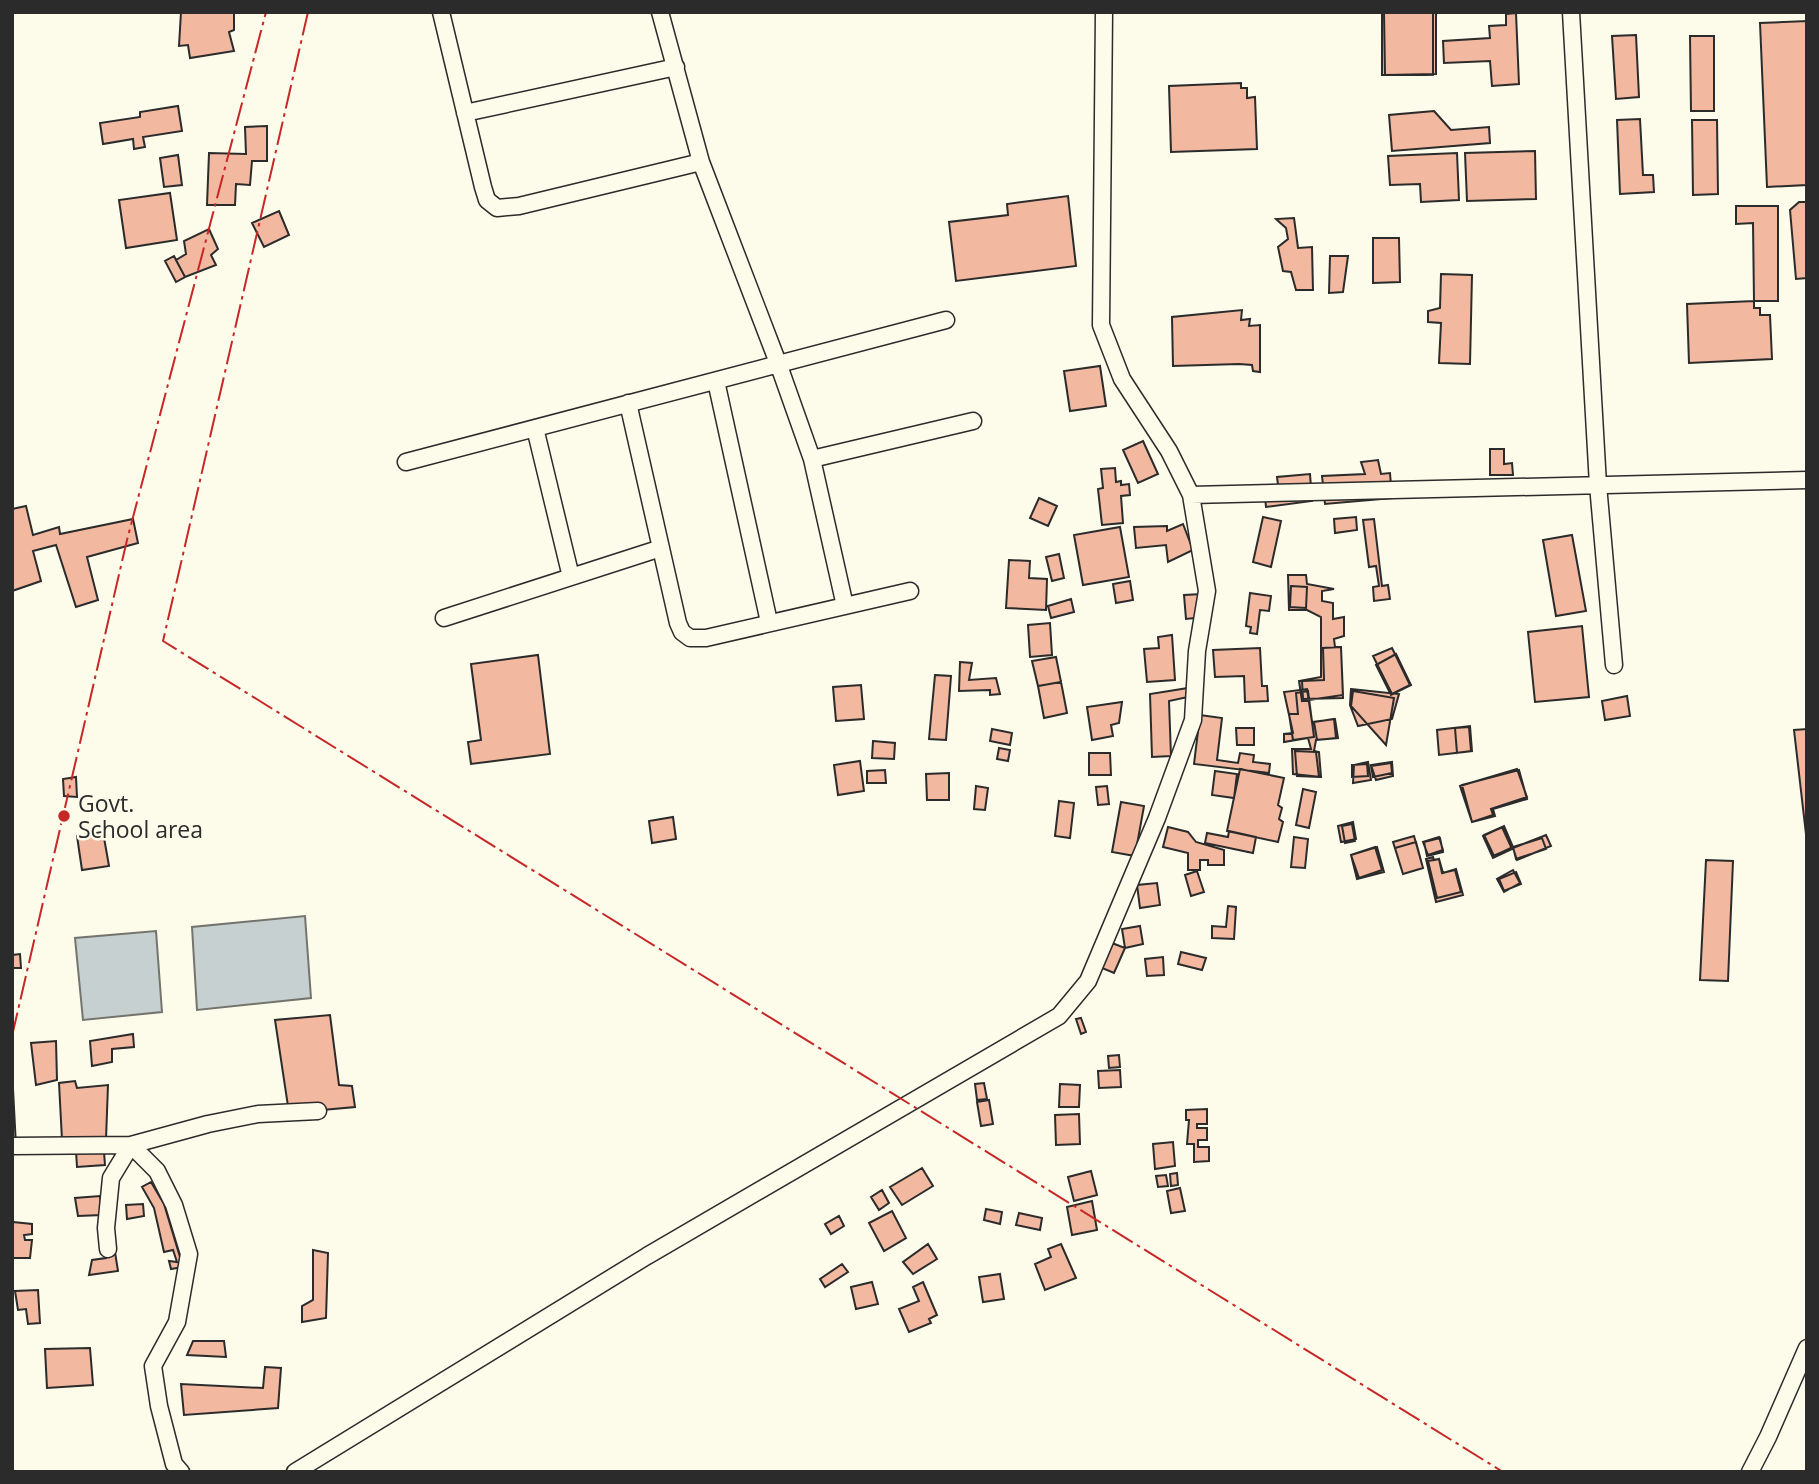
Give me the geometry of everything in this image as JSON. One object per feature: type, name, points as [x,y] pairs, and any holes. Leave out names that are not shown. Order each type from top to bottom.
[{"type":"street","points":[[441,12],[483,187],[487,200],[497,208],[519,206],[701,162]]},
{"type":"street","points":[[660,12],[701,162],[812,459],[845,606]]},
{"type":"street","points":[[295,1472],[647,1256],[1059,1016],[1088,981],[1142,855],[1193,720],[1197,651],[1207,591],[1191,495],[1170,451],[1122,379],[1101,326],[1104,12]]},
{"type":"street","points":[[1571,12],[1598,485],[1614,664]]},
{"type":"street","points":[[465,113],[676,67]]},
{"type":"street","points":[[405,462],[946,320]]},
{"type":"street","points":[[716,381],[769,622]]},
{"type":"street","points":[[628,403],[678,623],[682,632],[690,638],[706,638],[910,591]]},
{"type":"street","points":[[812,459],[973,421]]},
{"type":"street","points":[[535,428],[571,577]]},
{"type":"street","points":[[1191,495],[1807,480]]},
{"type":"street","points":[[444,618],[661,548]]},
{"type":"street","points":[[12,1146],[131,1145],[208,1124],[258,1114],[318,1111]]},
{"type":"street","points":[[108,1249],[106,1228],[111,1178],[131,1145]]},
{"type":"street","points":[[131,1145],[157,1171],[174,1205],[188,1254],[177,1322],[153,1366],[159,1406],[171,1453],[174,1464],[181,1472]]},
{"type":"street","points":[[1750,1472],[1807,1348]]},
{"type":"shaded area","points":[[305,916],[311,998],[197,1010],[192,927]]},
{"type":"shaded area","points":[[156,931],[162,1012],[83,1020],[75,938]]},
{"type":"building","points":[[181,12],[234,12],[234,30],[229,32],[234,51],[190,58],[188,45],[179,46]]},
{"type":"building","points":[[1382,12],[1433,12],[1433,75],[1382,75]]},
{"type":"building","points":[[1384,12],[1436,12],[1436,74],[1385,75]]},
{"type":"building","points":[[1516,13],[1519,84],[1492,86],[1490,61],[1444,63],[1443,41],[1490,38],[1489,26],[1506,25],[1506,14]]},
{"type":"building","points":[[1807,21],[1807,185],[1767,187],[1760,23]]},
{"type":"building","points":[[1636,35],[1639,97],[1616,99],[1612,36]]},
{"type":"building","points":[[1690,36],[1714,36],[1714,111],[1691,111]]},
{"type":"building","points":[[1241,83],[1241,88],[1247,88],[1247,98],[1255,97],[1257,149],[1171,152],[1169,86]]},
{"type":"building","points":[[178,106],[182,131],[143,137],[145,147],[134,149],[133,139],[103,144],[100,123],[140,117],[140,112]]},
{"type":"building","points":[[1434,111],[1451,130],[1489,127],[1490,143],[1392,151],[1389,115]]},
{"type":"building","points":[[1640,119],[1643,175],[1653,175],[1654,192],[1620,194],[1617,120]]},
{"type":"building","points":[[1692,120],[1717,120],[1718,194],[1693,195]]},
{"type":"building","points":[[267,126],[267,161],[252,161],[250,185],[236,184],[235,205],[207,205],[209,153],[246,154],[245,127]]},
{"type":"building","points":[[1535,151],[1536,199],[1467,201],[1465,153]]},
{"type":"building","points":[[1457,153],[1459,200],[1421,202],[1420,184],[1390,185],[1388,156]]},
{"type":"building","points":[[178,155],[182,185],[164,187],[160,158]]},
{"type":"building","points":[[170,193],[177,240],[126,248],[119,200]]},
{"type":"building","points":[[1068,196],[1076,266],[956,281],[949,222],[1008,215],[1007,204]]},
{"type":"building","points":[[1799,202],[1807,202],[1807,278],[1796,279],[1790,210]]},
{"type":"building","points":[[1736,206],[1778,206],[1778,301],[1754,301],[1753,223],[1736,224]]},
{"type":"building","points":[[279,211],[289,235],[264,247],[252,223]]},
{"type":"building","points":[[1294,218],[1298,248],[1312,247],[1313,290],[1296,290],[1291,272],[1283,271],[1278,247],[1288,239],[1286,228],[1276,219]]},
{"type":"building","points":[[209,229],[218,249],[211,255],[216,265],[185,277],[176,260],[186,254],[184,241]]},
{"type":"building","points":[[1373,238],[1399,238],[1400,282],[1373,283]]},
{"type":"building","points":[[174,256],[185,277],[176,282],[165,261]]},
{"type":"building","points":[[1330,256],[1348,256],[1343,292],[1329,293]]},
{"type":"building","points":[[1441,274],[1472,275],[1470,364],[1439,363],[1441,323],[1428,322],[1428,311],[1440,308]]},
{"type":"building","points":[[1754,301],[1754,308],[1760,308],[1760,315],[1770,315],[1772,359],[1689,363],[1687,304]]},
{"type":"building","points":[[1242,310],[1241,320],[1250,319],[1249,326],[1260,325],[1260,372],[1253,371],[1252,365],[1239,364],[1173,366],[1172,317]]},
{"type":"building","points":[[1100,366],[1106,406],[1070,411],[1064,371]]},
{"type":"building","points":[[1143,441],[1158,474],[1138,483],[1123,450]]},
{"type":"building","points":[[1490,449],[1504,449],[1504,464],[1512,463],[1513,475],[1490,475]]},
{"type":"building","points":[[1378,460],[1381,474],[1390,473],[1392,498],[1325,504],[1322,476],[1365,474],[1361,462]]},
{"type":"building","points":[[1115,468],[1116,482],[1121,481],[1121,485],[1129,484],[1130,495],[1121,496],[1123,523],[1102,525],[1098,489],[1103,488],[1101,469]]},
{"type":"building","points":[[1310,474],[1312,501],[1266,507],[1264,487],[1278,485],[1277,477]]},
{"type":"building","points":[[1039,498],[1057,506],[1048,526],[1030,518]]},
{"type":"building","points":[[26,506],[33,535],[59,527],[60,534],[133,519],[138,543],[87,557],[98,600],[76,607],[56,545],[33,551],[41,581],[12,591],[12,509]]},
{"type":"building","points":[[1263,517],[1281,521],[1271,567],[1253,562]]},
{"type":"building","points":[[1356,517],[1357,530],[1335,533],[1334,519]]},
{"type":"building","points":[[1374,519],[1382,586],[1388,585],[1390,599],[1374,601],[1373,587],[1379,586],[1376,566],[1369,567],[1363,520]]},
{"type":"building","points":[[1183,524],[1193,550],[1168,562],[1166,545],[1136,548],[1134,527],[1167,526],[1167,531]]},
{"type":"building","points":[[1120,527],[1129,577],[1083,585],[1074,535]]},
{"type":"building","points":[[1572,535],[1586,611],[1556,616],[1543,540]]},
{"type":"building","points":[[1059,554],[1064,578],[1052,581],[1046,557]]},
{"type":"building","points":[[1009,560],[1030,561],[1029,578],[1047,579],[1046,610],[1006,608]]},
{"type":"building","points":[[1288,575],[1306,575],[1307,584],[1334,589],[1322,591],[1322,601],[1333,603],[1333,619],[1344,617],[1344,636],[1334,639],[1335,647],[1341,647],[1343,695],[1302,701],[1299,681],[1321,677],[1321,617],[1307,610],[1289,610]]},
{"type":"building","points":[[1130,581],[1133,600],[1116,603],[1113,584]]},
{"type":"building","points":[[1291,586],[1307,587],[1306,608],[1290,607]]},
{"type":"building","points":[[1250,593],[1271,596],[1269,611],[1260,610],[1257,634],[1250,633],[1251,627],[1246,626]]},
{"type":"building","points":[[1202,594],[1204,617],[1186,619],[1184,595]]},
{"type":"building","points":[[1071,599],[1074,612],[1051,618],[1048,606]]},
{"type":"building","points":[[1050,623],[1052,655],[1030,657],[1028,625]]},
{"type":"building","points":[[1582,626],[1589,697],[1535,702],[1528,632]]},
{"type":"building","points":[[1172,635],[1175,680],[1147,682],[1144,649],[1159,648],[1158,637]]},
{"type":"building","points":[[1341,647],[1343,698],[1303,699],[1302,681],[1324,680],[1323,648]]},
{"type":"building","points":[[1260,648],[1262,686],[1267,686],[1268,701],[1245,702],[1244,676],[1215,677],[1213,650]]},
{"type":"building","points":[[1392,648],[1410,685],[1392,694],[1373,656]]},
{"type":"building","points":[[1396,654],[1411,685],[1391,695],[1376,665]]},
{"type":"building","points":[[538,655],[550,754],[471,764],[468,742],[481,740],[471,664]]},
{"type":"building","points":[[1056,657],[1061,682],[1038,686],[1032,661]]},
{"type":"building","points":[[960,662],[972,663],[969,680],[996,678],[1000,694],[990,695],[990,690],[959,691]]},
{"type":"building","points":[[935,675],[951,676],[946,740],[929,739]]},
{"type":"building","points":[[1061,682],[1067,713],[1044,718],[1038,686]]},
{"type":"building","points":[[861,685],[864,719],[836,721],[833,687]]},
{"type":"building","points":[[1188,688],[1188,697],[1169,701],[1171,756],[1152,757],[1150,694]]},
{"type":"building","points":[[1307,689],[1312,722],[1335,719],[1338,738],[1316,740],[1314,751],[1319,752],[1321,777],[1293,774],[1292,749],[1311,749],[1308,738],[1284,742],[1284,734],[1293,733],[1284,692]]},
{"type":"building","points":[[1351,689],[1399,694],[1392,719],[1358,726],[1350,705]]},
{"type":"building","points":[[1308,691],[1314,737],[1293,740],[1289,714],[1298,714],[1296,693]]},
{"type":"building","points":[[1353,691],[1394,698],[1386,745],[1351,706]]},
{"type":"building","points":[[1627,696],[1630,716],[1605,720],[1602,701]]},
{"type":"building","points":[[1122,702],[1119,723],[1111,725],[1113,736],[1092,740],[1087,707]]},
{"type":"building","points":[[1200,715],[1222,718],[1217,760],[1238,763],[1240,753],[1254,755],[1253,762],[1270,764],[1269,773],[1194,764]]},
{"type":"building","points":[[1334,719],[1336,738],[1317,740],[1314,722]]},
{"type":"building","points":[[1470,726],[1472,751],[1439,755],[1437,730]]},
{"type":"building","points":[[1469,727],[1471,751],[1457,753],[1455,728]]},
{"type":"building","points":[[1236,728],[1254,728],[1254,745],[1237,745]]},
{"type":"building","points":[[992,729],[1012,733],[1010,745],[990,741]]},
{"type":"building","points":[[1807,729],[1807,843],[1794,730]]},
{"type":"building","points":[[873,741],[895,743],[894,759],[872,758]]},
{"type":"building","points":[[999,748],[1010,750],[1008,761],[997,759]]},
{"type":"building","points":[[1295,751],[1316,752],[1319,777],[1297,776]]},
{"type":"building","points":[[1089,753],[1110,753],[1111,775],[1089,775]]},
{"type":"building","points":[[860,761],[864,791],[838,795],[834,765]]},
{"type":"building","points":[[1368,762],[1371,780],[1353,783],[1354,765]]},
{"type":"building","points":[[1392,762],[1393,776],[1376,780],[1371,765]]},
{"type":"building","points":[[1391,763],[1392,773],[1373,777],[1371,766]]},
{"type":"building","points":[[1367,764],[1368,776],[1352,777],[1352,765]]},
{"type":"building","points":[[1240,769],[1284,778],[1278,805],[1282,808],[1279,819],[1283,822],[1278,842],[1227,831]]},
{"type":"building","points":[[1517,769],[1527,797],[1491,809],[1493,815],[1472,822],[1460,786]]},
{"type":"building","points":[[885,770],[886,783],[867,783],[867,771]]},
{"type":"building","points":[[1519,770],[1527,799],[1493,809],[1495,816],[1472,822],[1462,785]]},
{"type":"building","points":[[1215,771],[1237,774],[1234,798],[1212,795]]},
{"type":"building","points":[[949,773],[949,800],[927,800],[926,774]]},
{"type":"building","points":[[76,777],[77,797],[64,796],[63,779]]},
{"type":"building","points":[[976,786],[988,788],[985,810],[974,809]]},
{"type":"building","points":[[1107,786],[1109,804],[1098,805],[1096,787]]},
{"type":"building","points":[[1303,789],[1316,792],[1309,828],[1296,825]]},
{"type":"building","points":[[1059,801],[1074,803],[1070,838],[1055,836]]},
{"type":"building","points":[[1121,802],[1144,806],[1135,856],[1112,852]]},
{"type":"building","points":[[673,817],[676,839],[652,843],[649,821]]},
{"type":"building","points":[[1353,822],[1356,839],[1341,842],[1338,826]]},
{"type":"building","points":[[1352,824],[1355,841],[1345,843],[1342,826]]},
{"type":"building","points":[[1504,826],[1513,847],[1494,856],[1484,835]]},
{"type":"building","points":[[1168,827],[1188,832],[1196,842],[1224,850],[1224,865],[1208,865],[1208,860],[1200,860],[1200,870],[1188,870],[1188,853],[1163,847]]},
{"type":"building","points":[[1502,827],[1512,849],[1493,858],[1483,836]]},
{"type":"building","points":[[1503,827],[1512,848],[1493,856],[1484,835]]},
{"type":"building","points":[[1229,831],[1256,837],[1253,853],[1205,843],[1207,833],[1228,837]]},
{"type":"building","points":[[103,832],[109,866],[82,870],[77,836]]},
{"type":"building","points":[[1546,835],[1551,846],[1517,860],[1513,848]]},
{"type":"building","points":[[1414,836],[1423,868],[1403,874],[1393,842]]},
{"type":"building","points":[[1294,837],[1308,839],[1305,868],[1291,867]]},
{"type":"building","points":[[1439,837],[1443,850],[1428,855],[1423,842]]},
{"type":"building","points":[[1440,838],[1443,852],[1427,856],[1424,842]]},
{"type":"building","points":[[1542,838],[1546,849],[1516,859],[1513,847]]},
{"type":"building","points":[[1416,842],[1423,868],[1403,874],[1395,848]]},
{"type":"building","points":[[1375,847],[1382,870],[1359,878],[1351,855]]},
{"type":"building","points":[[1377,847],[1384,872],[1357,879],[1351,855]]},
{"type":"building","points":[[1433,857],[1434,860],[1439,859],[1443,873],[1456,869],[1463,895],[1436,902],[1426,859]]},
{"type":"building","points":[[1439,859],[1442,873],[1455,870],[1461,892],[1437,898],[1428,861]]},
{"type":"building","points":[[1706,860],[1733,861],[1728,981],[1700,980]]},
{"type":"building","points":[[1513,870],[1520,883],[1504,892],[1497,879]]},
{"type":"building","points":[[1197,871],[1204,892],[1191,896],[1185,875]]},
{"type":"building","points":[[1516,872],[1521,884],[1504,891],[1499,879]]},
{"type":"building","points":[[1157,883],[1160,905],[1140,908],[1137,885]]},
{"type":"building","points":[[1228,906],[1236,907],[1234,939],[1212,938],[1212,926],[1226,927]]},
{"type":"building","points":[[1140,926],[1143,944],[1125,948],[1122,929]]},
{"type":"building","points":[[1112,943],[1125,948],[1114,973],[1102,968]]},
{"type":"building","points":[[1181,952],[1206,958],[1202,970],[1178,964]]},
{"type":"building","points":[[20,954],[21,968],[12,968],[12,955]]},
{"type":"building","points":[[1163,957],[1164,975],[1147,976],[1145,959]]},
{"type":"building","points":[[330,1015],[339,1085],[352,1086],[355,1107],[289,1113],[275,1020]]},
{"type":"building","points":[[1081,1018],[1086,1032],[1081,1034],[1076,1019]]},
{"type":"building","points":[[133,1034],[134,1047],[112,1049],[112,1062],[92,1066],[90,1041]]},
{"type":"building","points":[[56,1041],[57,1080],[36,1085],[31,1043]]},
{"type":"building","points":[[1119,1055],[1120,1067],[1109,1068],[1108,1056]]},
{"type":"building","points":[[1120,1070],[1121,1087],[1099,1088],[1098,1071]]},
{"type":"building","points":[[75,1081],[77,1088],[108,1085],[106,1139],[62,1140],[59,1083]]},
{"type":"building","points":[[984,1083],[987,1099],[977,1100],[975,1084]]},
{"type":"building","points":[[1060,1084],[1080,1085],[1079,1107],[1059,1107]]},
{"type":"building","points":[[13,1089],[16,1146],[12,1146]]},
{"type":"building","points":[[989,1100],[993,1124],[981,1126],[977,1102]]},
{"type":"building","points":[[1207,1109],[1207,1124],[1197,1124],[1197,1128],[1207,1128],[1207,1140],[1198,1140],[1198,1147],[1209,1147],[1209,1161],[1194,1162],[1194,1144],[1187,1144],[1189,1120],[1186,1120],[1186,1110]]},
{"type":"building","points":[[1079,1114],[1080,1144],[1056,1145],[1055,1115]]},
{"type":"building","points":[[1173,1142],[1175,1166],[1155,1169],[1153,1144]]},
{"type":"building","points":[[76,1151],[104,1152],[105,1165],[77,1167]]},
{"type":"building","points":[[922,1168],[933,1186],[902,1205],[890,1187]]},
{"type":"building","points":[[1091,1171],[1097,1195],[1074,1201],[1068,1177]]},
{"type":"building","points":[[1177,1173],[1178,1185],[1171,1186],[1170,1174]]},
{"type":"building","points":[[1166,1175],[1168,1186],[1158,1187],[1156,1176]]},
{"type":"building","points":[[151,1182],[164,1204],[183,1267],[171,1269],[169,1261],[177,1262],[173,1250],[164,1252],[154,1208],[142,1187]]},
{"type":"building","points":[[1180,1188],[1185,1211],[1171,1213],[1167,1191]]},
{"type":"building","points":[[882,1190],[889,1203],[879,1210],[871,1197]]},
{"type":"building","points":[[100,1196],[102,1215],[78,1216],[75,1198]]},
{"type":"building","points":[[1092,1201],[1097,1230],[1072,1235],[1067,1207]]},
{"type":"building","points":[[143,1204],[144,1216],[127,1219],[126,1205]]},
{"type":"building","points":[[986,1209],[1002,1212],[1000,1224],[984,1220]]},
{"type":"building","points":[[892,1211],[906,1238],[884,1251],[869,1223]]},
{"type":"building","points":[[1019,1213],[1042,1218],[1040,1230],[1016,1225]]},
{"type":"building","points":[[839,1216],[844,1226],[831,1234],[825,1224]]},
{"type":"building","points":[[13,1222],[32,1224],[32,1234],[24,1235],[25,1240],[32,1240],[30,1258],[12,1258]]},
{"type":"building","points":[[928,1244],[937,1259],[913,1274],[903,1262]]},
{"type":"building","points":[[1061,1244],[1076,1278],[1045,1290],[1035,1264],[1051,1257],[1048,1249]]},
{"type":"building","points":[[108,1249],[115,1252],[118,1271],[89,1275],[92,1260],[106,1258]]},
{"type":"building","points":[[313,1250],[328,1253],[326,1318],[302,1322],[302,1306],[313,1300]]},
{"type":"building","points":[[842,1264],[848,1272],[825,1287],[820,1279]]},
{"type":"building","points":[[1000,1274],[1004,1299],[983,1302],[979,1277]]},
{"type":"building","points":[[872,1282],[878,1304],[856,1309],[851,1287]]},
{"type":"building","points":[[923,1282],[937,1315],[929,1319],[931,1323],[909,1332],[899,1309],[919,1301],[913,1287]]},
{"type":"building","points":[[38,1290],[40,1323],[28,1324],[26,1309],[18,1310],[15,1291]]},
{"type":"building","points":[[193,1341],[224,1341],[226,1357],[187,1355]]},
{"type":"building","points":[[90,1348],[93,1385],[47,1388],[45,1349]]},
{"type":"building","points":[[265,1367],[281,1368],[278,1408],[184,1415],[181,1384],[263,1388]]},
{"type":"power","points":[[12,1036],[127,540],[266,12]]},
{"type":"power","points":[[308,12],[163,641],[1503,1472]]},
{"type":"place","name":"Govt. School area","points":[[64,816]]}]
